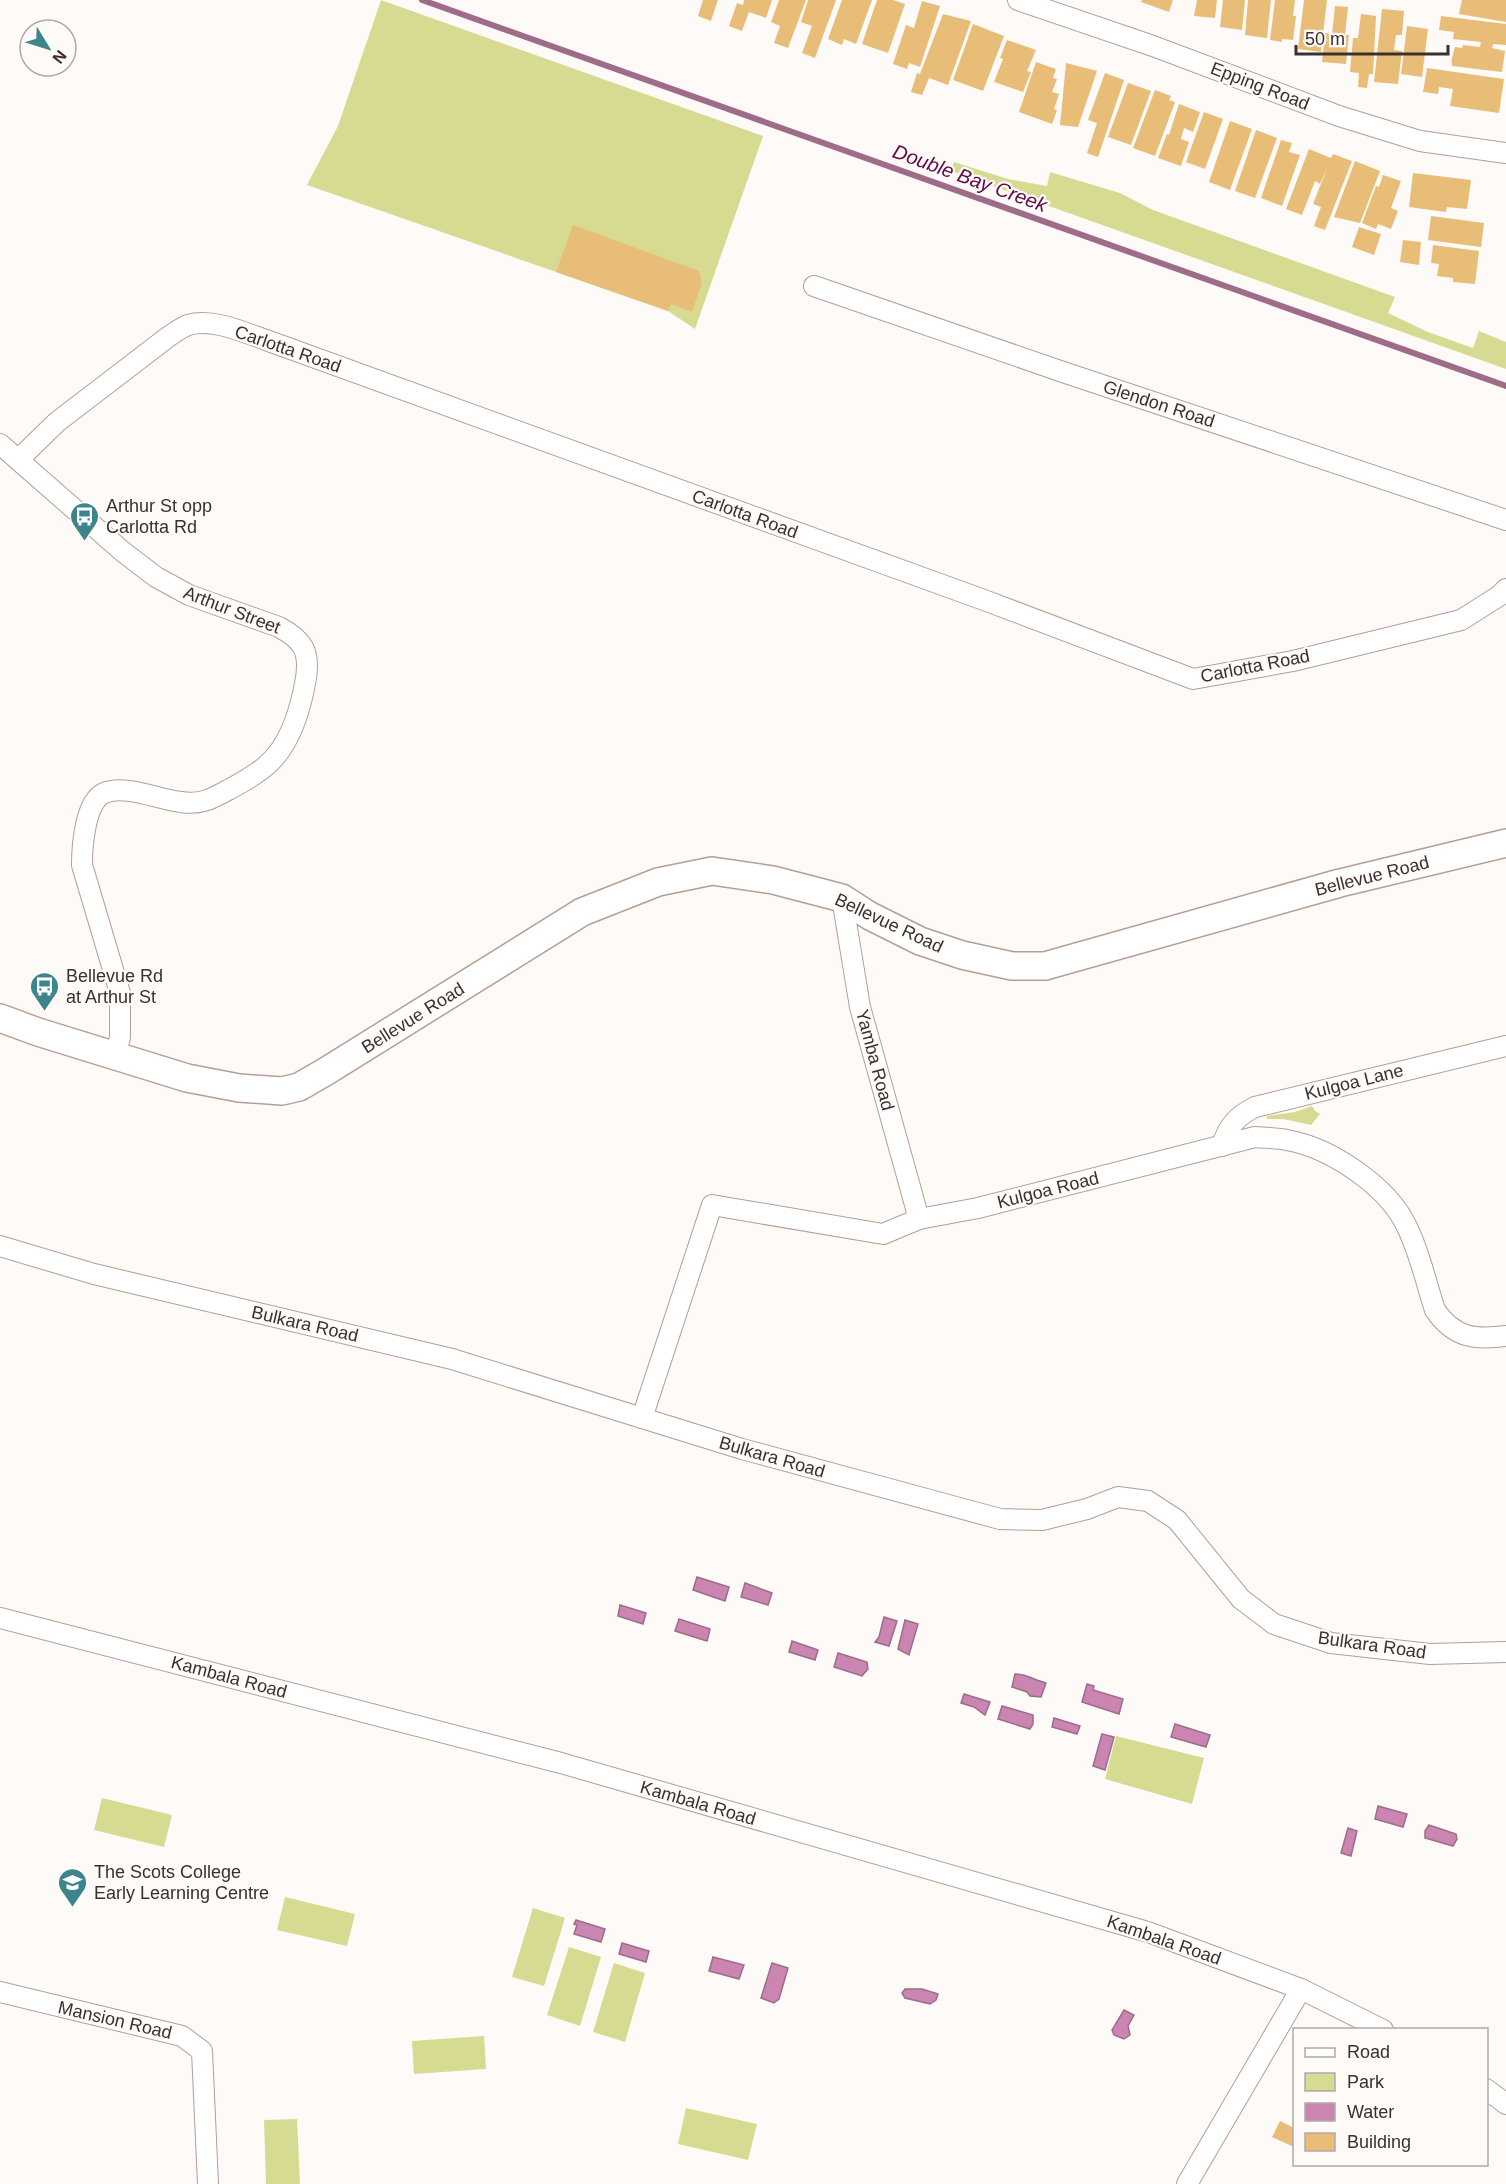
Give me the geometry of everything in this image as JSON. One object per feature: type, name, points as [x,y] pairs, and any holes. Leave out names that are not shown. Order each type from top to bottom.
[{"type":"street","name":"Epping Road","points":[[1018,0],[1153,46],[1339,116],[1420,141],[1506,153]]},
{"type":"street","name":"Glendon Road","points":[[814,286],[1506,520]]},
{"type":"street","name":"Carlotta Road","points":[[19,459],[57,422],[168,337],[187,325],[202,324],[229,328],[266,340],[995,604],[1193,679],[1293,661],[1461,620],[1506,589]]},
{"type":"street","points":[[0,444],[19,459]]},
{"type":"street","name":"Arthur Street","points":[[19,459],[122,551],[156,577],[189,595],[279,627],[292,634],[304,647],[308,663],[300,702],[291,730],[278,754],[249,778],[203,803],[178,802],[129,791],[116,791],[104,794],[93,804],[82,848],[82,865],[120,993],[120,1036],[116,1055]]},
{"type":"street","name":"Bellevue Road","points":[[0,1018],[38,1032],[187,1077],[239,1088],[282,1091],[299,1087],[325,1072],[582,912],[658,882],[712,871],[773,880],[842,898],[870,916],[920,941],[962,955],[1012,966],[1045,966],[1340,883],[1506,843]]},
{"type":"street","name":"Yamba Road","points":[[842,898],[860,1007],[919,1219]]},
{"type":"street","name":"Kulgoa Lane","points":[[1222,1146],[1226,1132],[1233,1122],[1242,1113],[1255,1107],[1506,1046]]},
{"type":"street","name":"Kulgoa Road","points":[[642,1418],[712,1205],[883,1234],[919,1219],[978,1208],[1255,1137],[1288,1140],[1317,1150],[1354,1169],[1382,1192],[1407,1226],[1435,1310],[1444,1322],[1459,1333],[1478,1338],[1506,1336]]},
{"type":"street","name":"Bulkara Road","points":[[0,1246],[94,1274],[452,1359],[742,1449],[1000,1518],[1042,1520],[1087,1509],[1118,1497],[1148,1501],[1177,1520],[1241,1599],[1274,1624],[1331,1643],[1430,1654],[1506,1652]]},
{"type":"street","name":"Kambala Road","points":[[0,1618],[572,1766],[1148,1932],[1301,1989],[1379,2028]]},
{"type":"street","points":[[1186,2184],[1301,1989]]},
{"type":"street","name":"Mansion Road","points":[[0,1992],[182,2036],[202,2051],[208,2184]]},
{"type":"street","points":[[1488,2090],[1506,2104]]},
{"type":"green space","points":[[381,0],[763,136],[695,329],[668,311],[307,185],[338,126]]},
{"type":"green space","points":[[954,162],[1008,179],[1047,186],[1050,172],[1120,193],[1153,210],[1395,297],[1388,313],[1428,332],[1473,348],[1479,331],[1506,342],[1506,369],[951,171]]},
{"type":"green space","points":[[1312,1106],[1320,1114],[1311,1125],[1283,1119],[1267,1119],[1267,1116],[1295,1112]]},
{"type":"green space","points":[[1116,1736],[1204,1758],[1192,1804],[1105,1779]]},
{"type":"green space","points":[[102,1798],[172,1815],[164,1847],[94,1830]]},
{"type":"green space","points":[[285,1897],[355,1914],[347,1946],[277,1930]]},
{"type":"green space","points":[[533,1908],[565,1918],[544,1986],[512,1977]]},
{"type":"green space","points":[[569,1947],[601,1957],[580,2026],[547,2015]]},
{"type":"green space","points":[[614,1963],[645,1973],[625,2042],[593,2032]]},
{"type":"green space","points":[[484,2036],[486,2069],[414,2074],[412,2041]]},
{"type":"green space","points":[[686,2108],[757,2124],[748,2160],[678,2144]]},
{"type":"green space","points":[[297,2119],[300,2184],[266,2184],[264,2120]]},
{"type":"water","points":[[697,1577],[729,1587],[725,1601],[693,1590]]},
{"type":"water","points":[[745,1583],[772,1593],[768,1605],[741,1597]]},
{"type":"water","points":[[620,1605],[646,1613],[643,1624],[618,1616]]},
{"type":"water","points":[[884,1617],[897,1621],[889,1646],[875,1642],[879,1637]]},
{"type":"water","points":[[679,1619],[710,1629],[707,1641],[675,1631]]},
{"type":"water","points":[[905,1620],[918,1624],[909,1655],[898,1649]]},
{"type":"water","points":[[792,1641],[818,1650],[815,1660],[789,1652]]},
{"type":"water","points":[[838,1653],[867,1662],[868,1669],[862,1676],[834,1667]]},
{"type":"water","points":[[1015,1674],[1046,1683],[1041,1697],[1030,1696],[1027,1692],[1012,1687]]},
{"type":"water","points":[[1087,1684],[1094,1686],[1093,1690],[1123,1699],[1119,1714],[1082,1702]]},
{"type":"water","points":[[964,1694],[990,1702],[985,1715],[974,1707],[961,1703]]},
{"type":"water","points":[[1002,1706],[1033,1715],[1033,1724],[1030,1729],[998,1719]]},
{"type":"water","points":[[1054,1718],[1080,1726],[1077,1734],[1052,1727]]},
{"type":"water","points":[[1175,1724],[1210,1735],[1206,1747],[1171,1737]]},
{"type":"water","points":[[1102,1734],[1114,1737],[1105,1770],[1093,1766]]},
{"type":"water","points":[[1378,1806],[1407,1814],[1403,1827],[1375,1819]]},
{"type":"water","points":[[1429,1825],[1456,1834],[1457,1839],[1453,1846],[1425,1838],[1425,1831]]},
{"type":"water","points":[[1348,1828],[1357,1831],[1351,1856],[1341,1853]]},
{"type":"water","points":[[576,1920],[605,1929],[601,1942],[574,1934]]},
{"type":"water","points":[[622,1943],[649,1951],[646,1962],[619,1954]]},
{"type":"water","points":[[713,1957],[744,1965],[739,1979],[709,1971]]},
{"type":"water","points":[[772,1963],[788,1968],[779,1999],[774,2003],[761,1998]]},
{"type":"water","points":[[905,1989],[922,1989],[938,1994],[936,2000],[930,2004],[905,1998],[902,1993]]},
{"type":"water","points":[[1124,2010],[1134,2015],[1128,2026],[1130,2035],[1124,2039],[1114,2035],[1112,2030]]},
{"type":"building","points":[[703,0],[718,0],[711,21],[698,16]]},
{"type":"building","points":[[744,0],[772,0],[766,18],[749,12],[742,31],[729,26],[737,3],[743,5]]},
{"type":"building","points":[[779,0],[806,0],[788,48],[774,43],[780,26],[771,22]]},
{"type":"building","points":[[808,0],[836,0],[815,58],[802,53],[812,26],[801,22]]},
{"type":"building","points":[[842,0],[872,0],[856,44],[844,39],[842,45],[828,39]]},
{"type":"building","points":[[877,0],[893,0],[905,4],[888,53],[862,44]]},
{"type":"building","points":[[1142,0],[1173,0],[1169,12],[1141,2]]},
{"type":"building","points":[[1197,0],[1217,0],[1215,18],[1194,16]]},
{"type":"building","points":[[1223,0],[1245,0],[1242,30],[1220,27]]},
{"type":"building","points":[[1248,0],[1271,0],[1267,38],[1245,35]]},
{"type":"building","points":[[1275,0],[1295,0],[1293,40],[1282,39],[1282,42],[1270,40]]},
{"type":"building","points":[[1304,0],[1327,0],[1321,52],[1298,49]]},
{"type":"building","points":[[1462,0],[1506,0],[1506,22],[1459,14]]},
{"type":"building","points":[[922,1],[940,6],[920,67],[909,63],[907,69],[893,64],[906,25],[914,28]]},
{"type":"building","points":[[1335,6],[1348,7],[1345,35],[1349,35],[1346,64],[1322,62],[1325,33],[1332,34]]},
{"type":"building","points":[[1382,9],[1404,11],[1402,35],[1396,35],[1394,50],[1402,51],[1398,84],[1374,82]]},
{"type":"building","points":[[943,14],[971,21],[948,85],[929,78],[922,95],[911,92],[917,73],[920,74]]},
{"type":"building","points":[[1361,14],[1376,16],[1373,74],[1369,74],[1367,88],[1358,87],[1359,73],[1350,72],[1353,38],[1358,38]]},
{"type":"building","points":[[1441,16],[1506,24],[1506,45],[1493,44],[1492,48],[1505,51],[1502,72],[1452,66],[1455,47],[1462,48],[1463,45],[1480,47],[1481,42],[1453,39],[1454,32],[1439,30]]},
{"type":"building","points":[[973,24],[1004,36],[983,91],[953,80]]},
{"type":"building","points":[[1407,26],[1428,29],[1422,77],[1401,74]]},
{"type":"building","points":[[1007,40],[1036,50],[1027,71],[1031,72],[1023,92],[994,82]]},
{"type":"building","points":[[1036,62],[1056,69],[1053,78],[1057,79],[1052,92],[1059,94],[1052,124],[1019,112]]},
{"type":"building","points":[[1066,63],[1097,71],[1078,127],[1060,125]]},
{"type":"building","points":[[1427,68],[1504,79],[1499,113],[1450,106],[1453,89],[1439,87],[1438,94],[1423,92]]},
{"type":"building","points":[[1105,73],[1124,80],[1098,157],[1087,153],[1097,123],[1088,120]]},
{"type":"building","points":[[1128,83],[1151,91],[1131,145],[1108,137]]},
{"type":"building","points":[[1155,90],[1171,96],[1169,100],[1175,102],[1155,156],[1133,148]]},
{"type":"building","points":[[1179,104],[1200,112],[1193,132],[1184,128],[1181,139],[1189,142],[1181,166],[1158,158],[1167,134],[1169,135]]},
{"type":"building","points":[[1204,112],[1223,119],[1205,169],[1186,162]]},
{"type":"building","points":[[1230,121],[1252,129],[1230,190],[1209,182]]},
{"type":"building","points":[[1256,130],[1277,138],[1255,198],[1235,191]]},
{"type":"building","points":[[1281,140],[1292,143],[1289,152],[1300,155],[1282,206],[1261,198]]},
{"type":"building","points":[[1309,149],[1331,158],[1333,154],[1352,161],[1325,230],[1314,226],[1321,207],[1313,204],[1328,166],[1320,184],[1315,181],[1302,215],[1286,209]]},
{"type":"building","points":[[1355,161],[1380,171],[1360,223],[1334,217]]},
{"type":"building","points":[[1413,173],[1471,180],[1467,209],[1447,207],[1446,212],[1409,207]]},
{"type":"building","points":[[1383,175],[1401,181],[1391,208],[1398,211],[1391,229],[1378,224],[1376,229],[1362,223],[1376,186],[1379,187]]},
{"type":"building","points":[[1431,216],[1484,223],[1481,247],[1428,240]]},
{"type":"building","points":[[573,225],[699,271],[702,283],[692,312],[671,304],[668,311],[556,272]]},
{"type":"building","points":[[1359,227],[1381,234],[1374,255],[1352,247]]},
{"type":"building","points":[[1403,240],[1421,242],[1419,265],[1400,262]]},
{"type":"building","points":[[1433,245],[1479,251],[1475,284],[1453,282],[1453,278],[1437,276],[1439,264],[1431,263]]},
{"type":"building","points":[[1280,2121],[1293,2128],[1293,2147],[1272,2137]]},
{"type":"waterway","name":"Double Bay Creek","points":[[422,0],[1506,386]]},
{"type":"place","name":"Arthur St opp Carlotta Rd","points":[[85,542]]},
{"type":"place","name":"Bellevue Rd at Arthur St","points":[[45,1012]]},
{"type":"place","name":"The Scots College Early Learning Centre","points":[[73,1908]]}]
